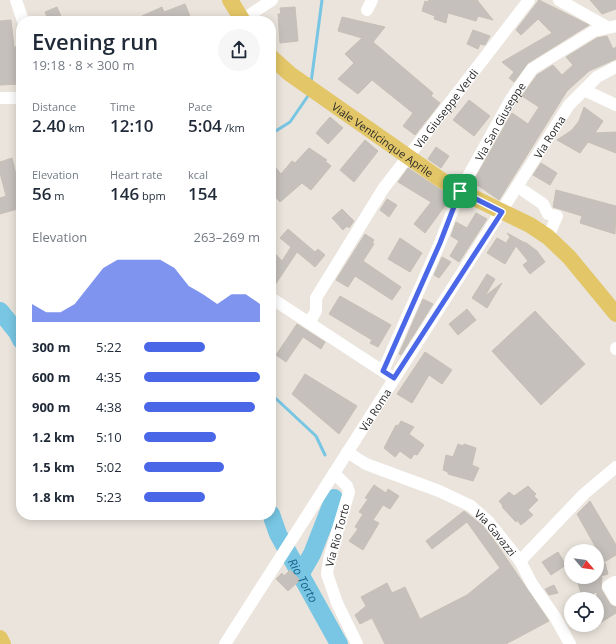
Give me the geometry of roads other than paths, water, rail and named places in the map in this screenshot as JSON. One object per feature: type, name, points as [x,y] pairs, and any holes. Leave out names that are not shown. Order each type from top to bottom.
[{"type":"main road","points":[[230,0],[240,16]]},
{"type":"main road","name":"Viale Venticinque Aprile","points":[[276,61],[290,74],[407,157],[460,191],[530,225],[548,236],[569,257],[616,314]]},
{"type":"main road","points":[[0,638],[3,644]]},
{"type":"street","points":[[16,0],[21,16]]},
{"type":"street","points":[[248,16],[272,0]]},
{"type":"street","name":"Via Giuseppe Verdi","points":[[309,323],[316,311],[316,298],[344,250],[383,189],[529,0]]},
{"type":"street","points":[[559,0],[611,27]]},
{"type":"street","name":"Via San Giuseppe","points":[[383,371],[440,243],[460,191],[511,99],[532,69],[594,32],[611,27]]},
{"type":"street","name":"Via Roma","points":[[225,644],[569,105],[597,77],[616,67]]},
{"type":"street","points":[[584,90],[616,105]]},
{"type":"street","points":[[0,98],[16,98]]},
{"type":"street","points":[[524,191],[543,204],[548,214],[557,216],[548,236]]},
{"type":"street","points":[[276,301],[394,378]]},
{"type":"street","name":"Via Gavazzi","points":[[347,452],[366,464],[439,491],[472,506],[488,521],[520,561],[581,498],[616,467]]},
{"type":"street","name":"Via Rio Torto","points":[[334,473],[348,486],[349,492],[328,564],[327,574],[337,603],[357,644]]},
{"type":"street","points":[[520,561],[532,584],[557,621],[570,644]]},
{"type":"street","points":[[614,582],[608,586],[616,600]]},
{"type":"waterway","points":[[311,83],[322,0]]},
{"type":"waterway","points":[[276,131],[290,122],[310,93]]},
{"type":"waterway","name":"Rio Torto","points":[[0,311],[16,331]]},
{"type":"waterway","points":[[276,399],[316,436],[325,455]]},
{"type":"waterway","points":[[300,575],[312,554],[334,498]]},
{"type":"waterway","name":"Rio Torto","points":[[273,520],[278,534],[339,644]]}]
